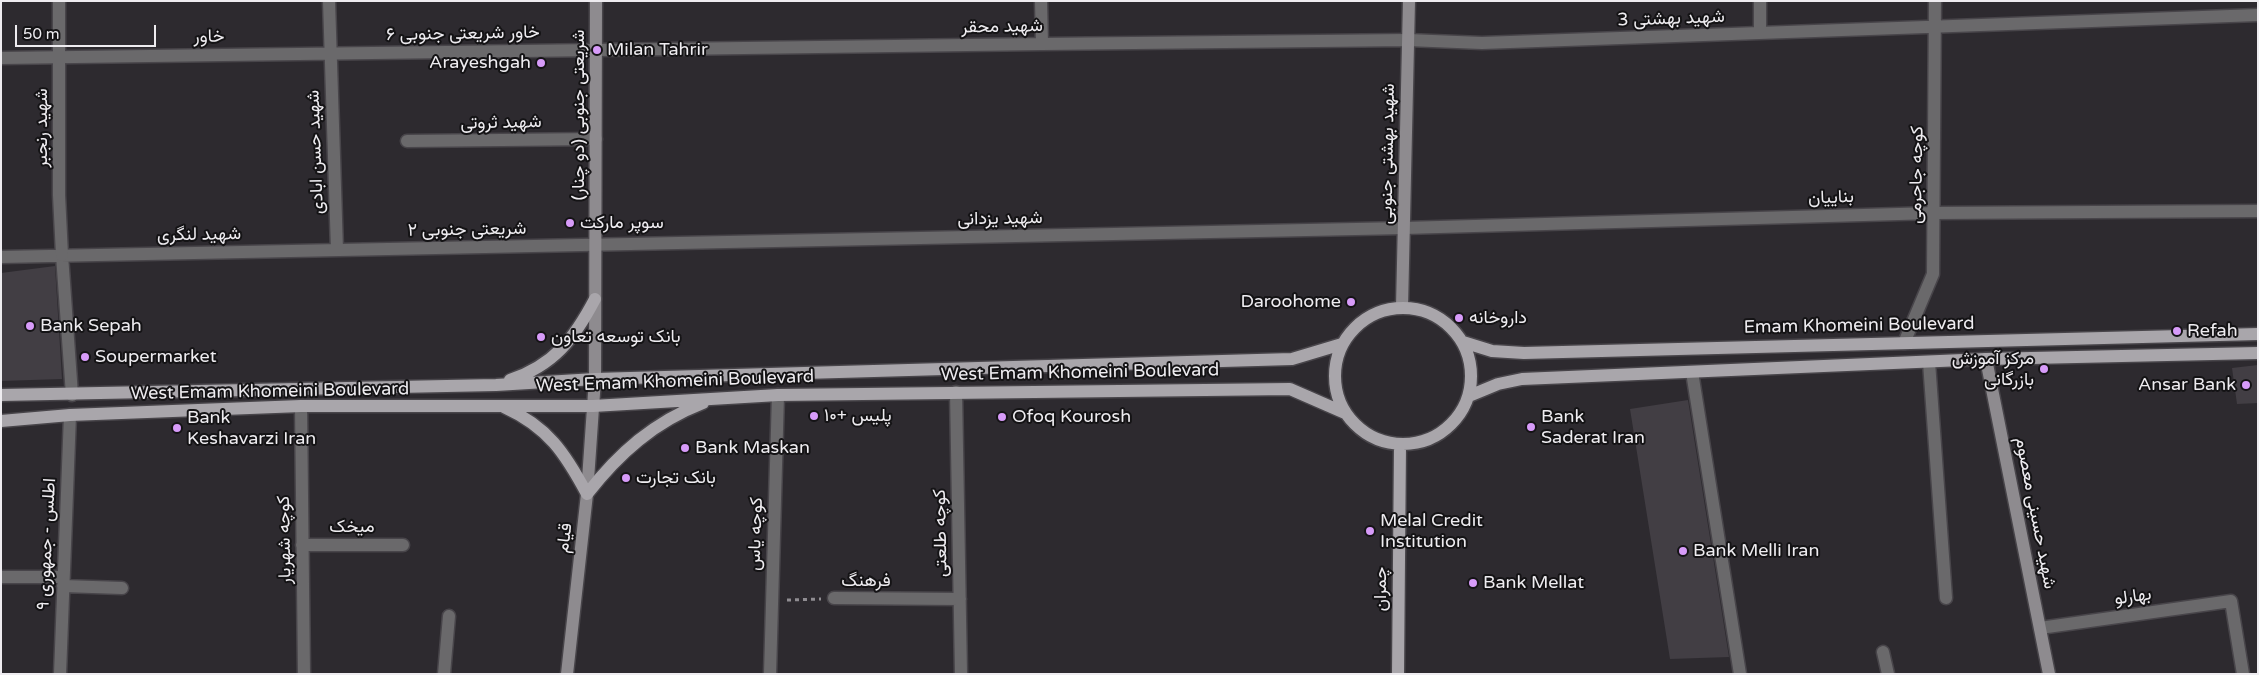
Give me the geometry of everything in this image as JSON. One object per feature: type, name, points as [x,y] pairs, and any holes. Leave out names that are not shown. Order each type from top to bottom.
[{"type":"main road","name":"شریعتی جنوبی (دو چنار)","points":[[593,406],[597,245],[596,1]]},
{"type":"main road","name":"شهید بهشتی جنوبی","points":[[1402,307],[1409,1]]},
{"type":"main road","points":[[496,385],[528,374],[556,354],[579,329],[595,299]]},
{"type":"main road","points":[[1402,307],[1420,310],[1437,316],[1452,327],[1463,342],[1470,359],[1472,378],[1469,396],[1459,416],[1442,432],[1422,442],[1400,445],[1378,440],[1359,430],[1345,414],[1337,397],[1334,379],[1336,361],[1342,344],[1353,329],[1367,318],[1384,310],[1402,307]]},
{"type":"main road","name":"Emam Khomeini Boulevard","points":[[1463,342],[1492,351],[1524,353],[2258,334]]},
{"type":"main road","name":"West Emam Khomeini Boulevard","points":[[1,396],[496,385],[595,379],[1292,359],[1342,344]]},
{"type":"main road","name":"Emam Khomeini Boulevard","points":[[1469,396],[1498,384],[1522,378],[1986,359],[2258,352]]},
{"type":"main road","name":"شهید حسینی معصوم","points":[[1986,359],[2049,674]]},
{"type":"main road","name":"West Emam Khomeini Boulevard","points":[[1,421],[70,415],[301,406],[593,406],[778,395],[1290,389],[1345,414]]},
{"type":"main road","points":[[500,405],[527,417],[551,439],[572,465],[587,494],[607,468],[624,451],[656,426],[685,410],[715,398]]},
{"type":"main road","name":"قیام","points":[[567,674],[587,494],[593,406]]},
{"type":"main road","name":"چمران","points":[[1398,674],[1400,445]]},
{"type":"street","name":"شهید رنجبر","points":[[59,1],[62,256],[72,395]]},
{"type":"street","name":"شهید حسن ابادی","points":[[329,1],[337,250]]},
{"type":"street","points":[[1041,1],[1042,44]]},
{"type":"street","points":[[1760,1],[1760,34]]},
{"type":"street","name":"کوچه جاجرمی","points":[[1904,343],[1933,274],[1935,1]]},
{"type":"street","name":"شهید بهشتی 3","points":[[1408,40],[1482,43],[2258,15]]},
{"type":"street","name":"شهید محقر","points":[[596,50],[1408,40]]},
{"type":"street","name":"خاور شریعتی جنوبی ۶","points":[[330,53],[596,50]]},
{"type":"street","name":"خاور","points":[[1,58],[330,53]]},
{"type":"street","name":"شهید ثروتی","points":[[407,141],[596,139]]},
{"type":"street","name":"بناییان","points":[[1404,228],[1934,213],[2258,211]]},
{"type":"street","name":"شهید یزدانی","points":[[597,245],[1404,228]]},
{"type":"street","name":"شریعتی جنوبی ۲","points":[[337,250],[597,245]]},
{"type":"street","name":"شهید لنگری","points":[[1,257],[337,250]]},
{"type":"street","points":[[1929,362],[1946,598]]},
{"type":"street","points":[[1692,372],[1740,674]]},
{"type":"street","name":"کوچه طلعتی","points":[[956,392],[961,674]]},
{"type":"street","name":"کوچه یاس","points":[[770,674],[778,395]]},
{"type":"street","name":"کوچه شهریار","points":[[301,406],[304,674]]},
{"type":"street","name":"اطلس - جمهوری ۹","points":[[60,674],[70,415]]},
{"type":"street","name":"میخک","points":[[302,544],[403,545]]},
{"type":"street","points":[[1,578],[122,588]]},
{"type":"street","name":"فرهنگ","points":[[834,598],[960,599]]},
{"type":"street","name":"بهارلو","points":[[2040,628],[2231,601],[2243,674]]},
{"type":"street","points":[[444,674],[449,616]]},
{"type":"street","points":[[1883,652],[1888,674]]},
{"type":"path","name":"فرهنگ","points":[[772,601],[834,598]]},
{"type":"building","name":"Bank Sepah","points":[[55,266],[62,379],[1,381],[1,273]]},
{"type":"building","name":"Ansar Bank","points":[[2258,365],[2258,403],[2237,404],[2232,368]]},
{"type":"building","name":"Bank Melli Iran","points":[[1688,400],[1729,657],[1670,659],[1630,409]]},
{"type":"place","name":"Milan Tahrir","points":[[597,50]]},
{"type":"place","name":"Arayeshgah","points":[[541,63]]},
{"type":"place","name":"سوپر مارکت","points":[[570,223]]},
{"type":"place","name":"Daroohome","points":[[1351,302]]},
{"type":"place","name":"داروخانه","points":[[1459,318]]},
{"type":"place","name":"Bank Sepah","points":[[30,326]]},
{"type":"place","name":"Refah","points":[[2177,331]]},
{"type":"place","name":"بانک توسعه تعاون","points":[[541,337]]},
{"type":"place","name":"Soupermarket","points":[[85,357]]},
{"type":"place","name":"مرکز آموزش بازرگانی","points":[[2044,369]]},
{"type":"place","name":"Ansar Bank","points":[[2246,385]]},
{"type":"place","name":"پلیس +۱۰","points":[[814,416]]},
{"type":"place","name":"Ofoq Kourosh","points":[[1002,417]]},
{"type":"place","name":"Bank Saderat Iran","points":[[1531,427]]},
{"type":"place","name":"Bank Keshavarzi Iran","points":[[177,428]]},
{"type":"place","name":"Bank Maskan","points":[[685,448]]},
{"type":"place","name":"بانک تجارت","points":[[626,478]]},
{"type":"place","name":"Melal Credit Institution","points":[[1370,531]]},
{"type":"place","name":"Bank Melli Iran","points":[[1683,551]]},
{"type":"place","name":"Bank Mellat","points":[[1473,583]]}]
